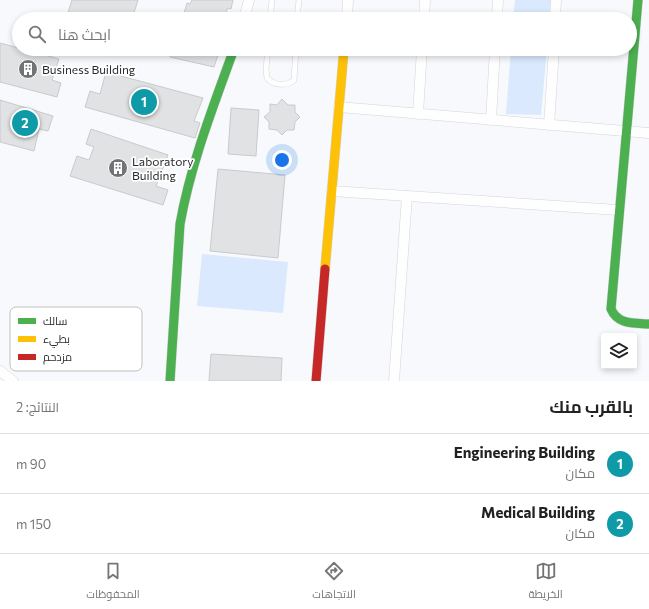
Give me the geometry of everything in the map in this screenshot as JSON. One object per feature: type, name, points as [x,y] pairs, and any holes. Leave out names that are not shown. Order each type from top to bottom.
[{"type":"street","points":[[246,12],[249,0]]},
{"type":"street","points":[[347,12],[348,0]]},
{"type":"street","points":[[424,12],[425,0]]},
{"type":"street","points":[[497,12],[498,0]]},
{"type":"street","points":[[555,12],[556,0]]},
{"type":"street","points":[[637,12],[638,0]]},
{"type":"street","points":[[170,381],[180,224],[184,201],[189,178],[232,56]]},
{"type":"street","points":[[316,381],[343,56]]},
{"type":"street","points":[[418,114],[422,56]]},
{"type":"street","points":[[491,120],[495,56]]},
{"type":"street","points":[[549,125],[554,56]]},
{"type":"street","points":[[633,56],[618,210],[612,314],[622,322],[649,324]]},
{"type":"street","points":[[339,107],[649,133]]},
{"type":"street","points":[[332,191],[618,210]]},
{"type":"street","points":[[394,381],[407,196]]},
{"type":"street","points":[[0,371],[13,381]]},
{"type":"lane","points":[[271,12],[272,0]]},
{"type":"lane","points":[[298,12],[299,0]]},
{"type":"lane","points":[[267,56],[267,78],[273,83],[288,84],[294,80],[296,56]]},
{"type":"shaded area","points":[[515,0],[551,0],[550,12],[514,12]]},
{"type":"shaded area","points":[[510,56],[546,56],[541,115],[506,114]]},
{"type":"shaded area","points":[[202,254],[288,262],[283,313],[197,306]]},
{"type":"building","points":[[72,0],[138,0],[134,12],[68,12]]},
{"type":"building","points":[[192,0],[233,0],[231,9],[228,8],[226,12],[184,12],[187,3],[190,4]]},
{"type":"building","name":"Business Building","points":[[0,43],[12,46],[12,56],[48,56],[59,59],[52,80],[61,83],[57,97],[0,82]]},
{"type":"building","points":[[170,56],[218,56],[214,67]]},
{"type":"building","points":[[106,72],[203,98],[194,121],[200,123],[195,138],[85,107],[90,91],[100,94]]},
{"type":"building","points":[[282,99],[288,105],[295,105],[295,112],[300,117],[295,122],[294,130],[287,130],[282,135],[277,130],[269,129],[269,122],[264,117],[270,112],[270,104],[277,105]]},
{"type":"building","points":[[0,100],[53,116],[48,131],[39,129],[34,151],[0,142]]},
{"type":"building","points":[[231,108],[259,110],[256,156],[228,154]]},
{"type":"building","name":"Laboratory Building","points":[[91,129],[168,155],[156,186],[168,190],[163,205],[70,176],[77,156],[89,160],[94,147],[86,144]]},
{"type":"building","points":[[218,169],[285,175],[278,258],[210,251]]},
{"type":"building","points":[[211,354],[282,358],[281,381],[209,381]]},
{"type":"traffic: fast","points":[[637,12],[638,0]]},
{"type":"traffic: fast","points":[[170,381],[180,224],[196,157],[232,56]]},
{"type":"traffic: fast","points":[[633,56],[611,309],[622,321],[649,324]]},
{"type":"traffic: slow","points":[[325,269],[343,56]]},
{"type":"traffic: jam","points":[[316,381],[325,269]]},
{"type":"place","name":"Business Building","points":[[28,69]]},
{"type":"place","name":"Engineering Building","points":[[144,102]]},
{"type":"place","name":"Medical Building","points":[[25,123]]},
{"type":"place","name":"Laboratory Building","points":[[118,168]]}]
